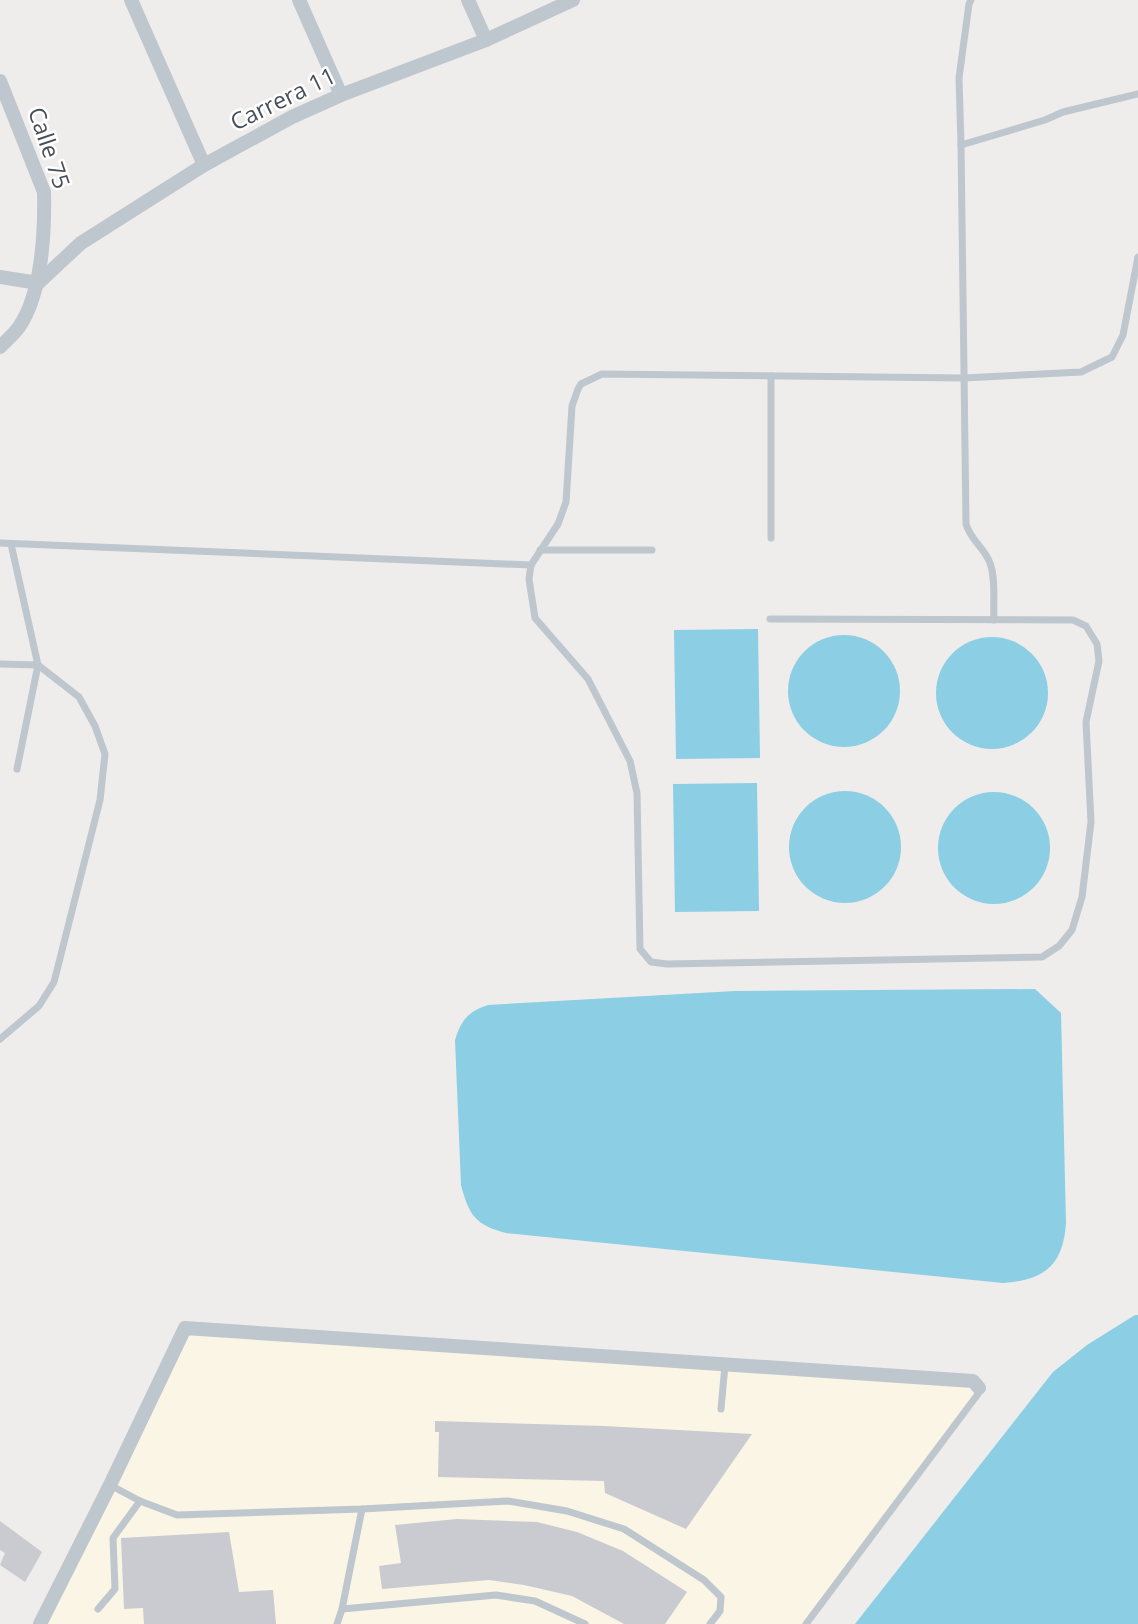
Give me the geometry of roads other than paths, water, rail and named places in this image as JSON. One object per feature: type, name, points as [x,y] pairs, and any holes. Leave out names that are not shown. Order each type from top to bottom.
[{"type":"street","points":[[131,0],[204,164]]},
{"type":"street","points":[[299,0],[341,95]]},
{"type":"street","points":[[468,0],[486,40]]},
{"type":"street","name":"Carrera 11","points":[[38,283],[81,243],[204,164],[292,117],[341,95],[486,40],[573,0]]},
{"type":"street","name":"Calle 75","points":[[0,80],[44,191],[38,283],[20,326],[0,347]]},
{"type":"street","points":[[0,277],[38,283]]},
{"type":"street","points":[[40,1624],[185,1328],[973,1381],[979,1388]]},
{"type":"lane","points":[[971,0],[960,78],[966,524],[969,536],[983,549],[991,566],[994,620]]},
{"type":"lane","points":[[961,145],[1063,112],[1138,94]]},
{"type":"lane","points":[[771,619],[1073,620],[1086,626],[1097,644],[1099,661],[1086,722],[1091,822],[1084,885],[1072,930],[1059,946],[1042,957],[667,964],[651,962],[639,949],[637,793],[629,761],[588,679],[536,618],[530,588],[531,565],[558,524],[566,502],[572,406],[582,384],[602,374],[964,378],[1081,372],[1112,357],[1123,335],[1138,257]]},
{"type":"lane","points":[[772,376],[772,538]]},
{"type":"lane","points":[[0,543],[531,565]]},
{"type":"lane","points":[[10,544],[38,665],[17,769]]},
{"type":"lane","points":[[540,550],[652,550]]},
{"type":"lane","points":[[0,664],[38,665],[79,697],[96,726],[105,754],[100,800],[54,982],[39,1006],[0,1039]]},
{"type":"lane","points":[[721,1409],[725,1365]]},
{"type":"lane","points":[[806,1624],[978,1394],[979,1388]]},
{"type":"lane","points":[[110,1485],[140,1501],[177,1515],[508,1501],[567,1511],[624,1528],[704,1580],[721,1597],[720,1611],[710,1624]]},
{"type":"lane","points":[[97,1609],[115,1589],[113,1538],[140,1501]]},
{"type":"lane","points":[[337,1624],[362,1509]]},
{"type":"lane","points":[[342,1609],[496,1595],[535,1601],[585,1624]]},
{"type":"water","points":[[758,629],[760,758],[676,759],[674,630]]},
{"type":"water","points":[[844,635],[865,640],[883,652],[895,670],[900,691],[895,712],[883,730],[865,742],[844,747],[823,742],[805,730],[793,712],[788,691],[793,670],[805,652],[823,640]]},
{"type":"water","points":[[992,637],[1013,642],[1031,654],[1043,672],[1048,693],[1043,714],[1031,732],[1013,744],[992,749],[971,744],[953,732],[941,714],[936,693],[941,672],[953,654],[971,642]]},
{"type":"water","points":[[757,783],[759,911],[675,912],[673,784]]},
{"type":"water","points":[[845,791],[866,796],[884,808],[896,826],[901,847],[896,868],[884,886],[866,898],[845,903],[824,898],[806,886],[794,868],[789,847],[794,826],[806,808],[824,796]]},
{"type":"water","points":[[994,792],[1015,797],[1033,809],[1045,827],[1050,848],[1045,869],[1033,887],[1015,899],[994,904],[973,899],[955,887],[943,869],[938,848],[943,827],[955,809],[973,797]]},
{"type":"water","points":[[1035,989],[1061,1013],[1066,1223],[1061,1250],[1056,1260],[1041,1274],[1003,1283],[506,1233],[480,1222],[467,1204],[461,1185],[455,1040],[467,1017],[481,1007],[735,991]]},
{"type":"water","points":[[1138,1315],[1138,1624],[855,1624],[1053,1372],[1087,1345]]}]
